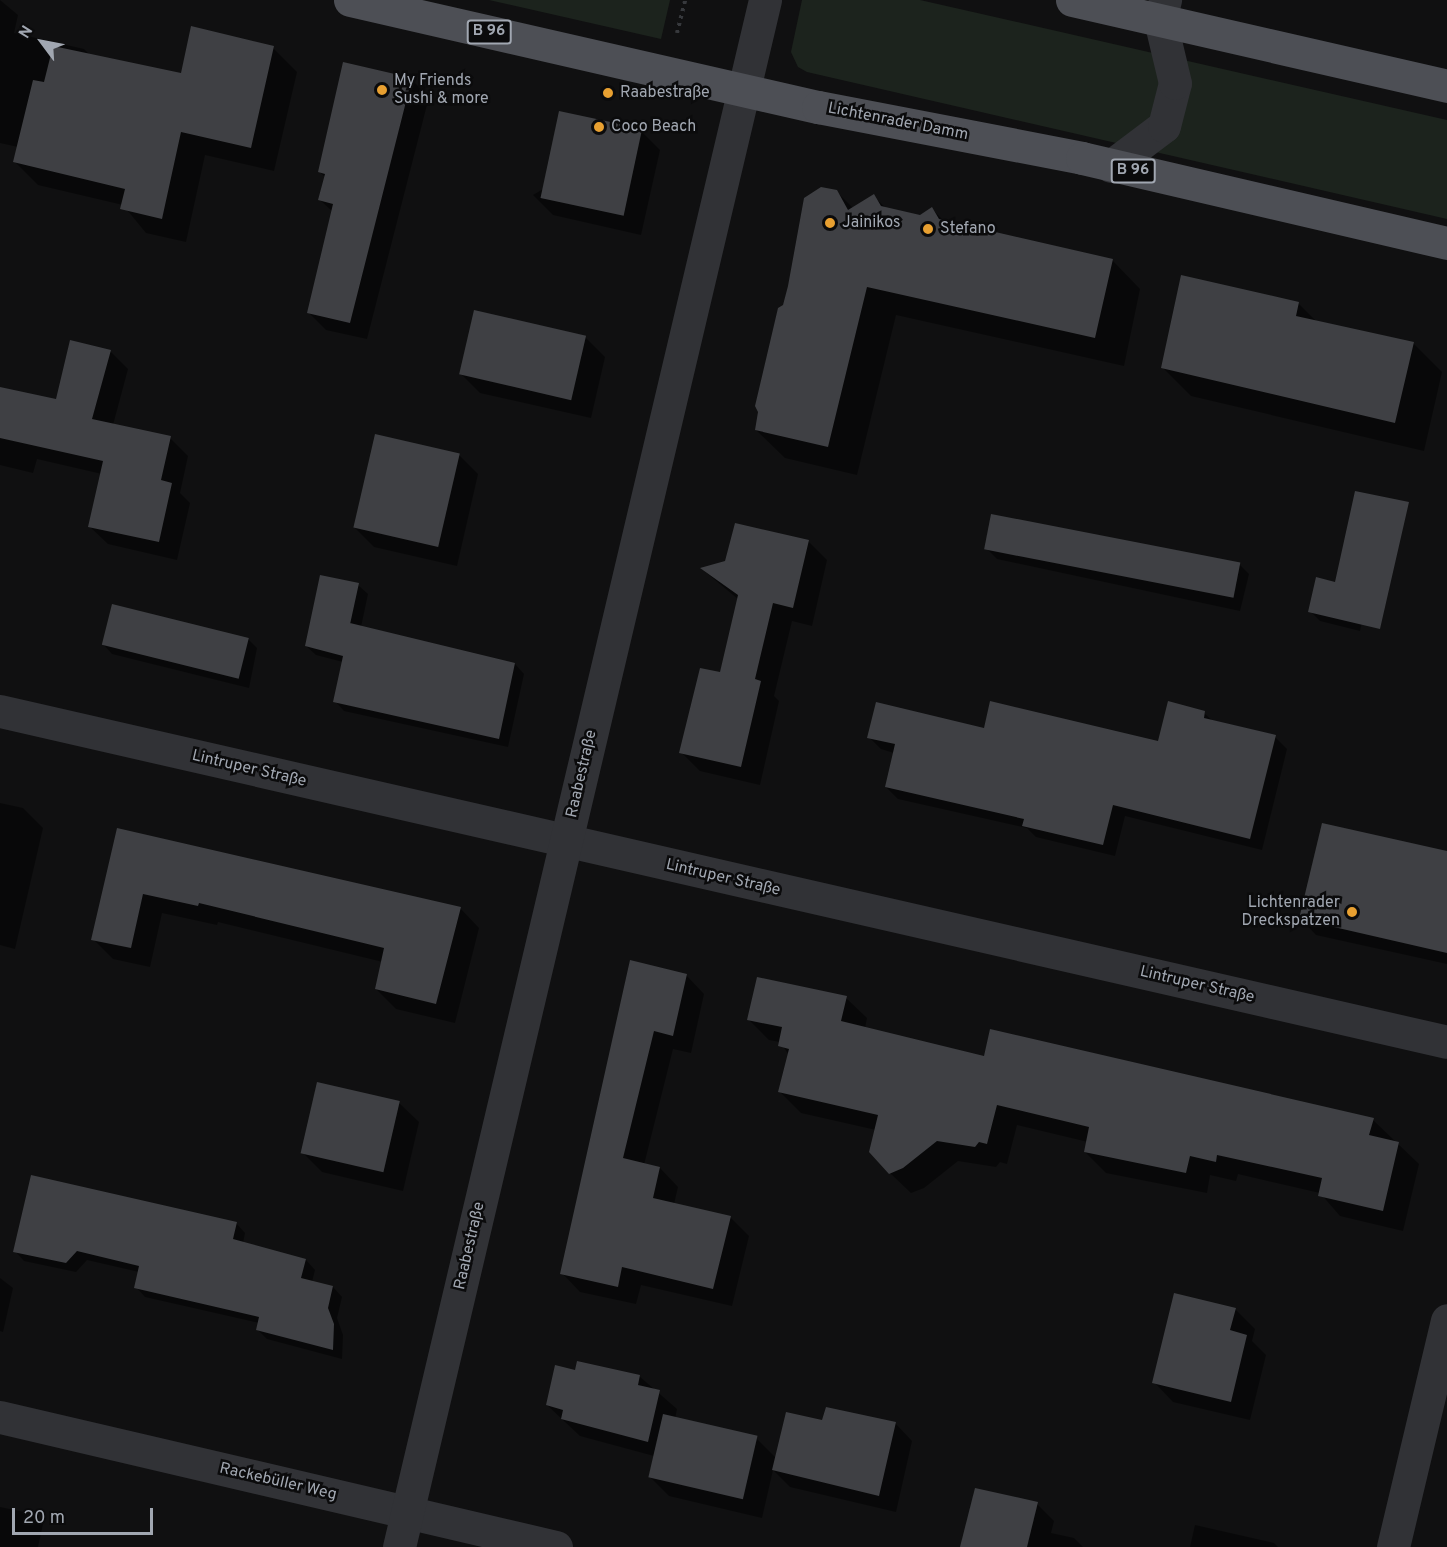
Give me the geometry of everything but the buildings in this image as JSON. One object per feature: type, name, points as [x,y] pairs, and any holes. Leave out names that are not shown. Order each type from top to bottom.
[{"type":"main road","name":"Lichtenrader Damm","points":[[350,0],[743,90],[1111,166],[1447,243]]},
{"type":"main road","points":[[1072,0],[1162,10],[1447,86]]},
{"type":"street","name":"Raabestraße","points":[[399,1547],[765,0]]},
{"type":"street","points":[[1111,166],[1164,126],[1175,83],[1162,10]]},
{"type":"street","name":"Lintruper Straße","points":[[0,711],[1447,1042]]},
{"type":"street","points":[[1393,1547],[1447,1320]]},
{"type":"street","name":"Rackebüller Weg","points":[[0,1417],[556,1547]]},
{"type":"path","points":[[674,42],[685,0]]},
{"type":"shaded area","points":[[489,0],[670,0],[661,39]]},
{"type":"shaded area","points":[[802,0],[920,0],[1447,120],[1447,219],[807,72],[798,67],[791,52]]},
{"type":"place","name":"My Friends Sushi & more","points":[[382,90]]},
{"type":"place","name":"Raabestraße","points":[[608,93]]},
{"type":"place","name":"Coco Beach","points":[[599,127]]},
{"type":"place","name":"Jainikos","points":[[830,223]]},
{"type":"place","name":"Stefano","points":[[928,229]]},
{"type":"place","name":"Lichtenrader Dreckspatzen","points":[[1352,912]]}]
